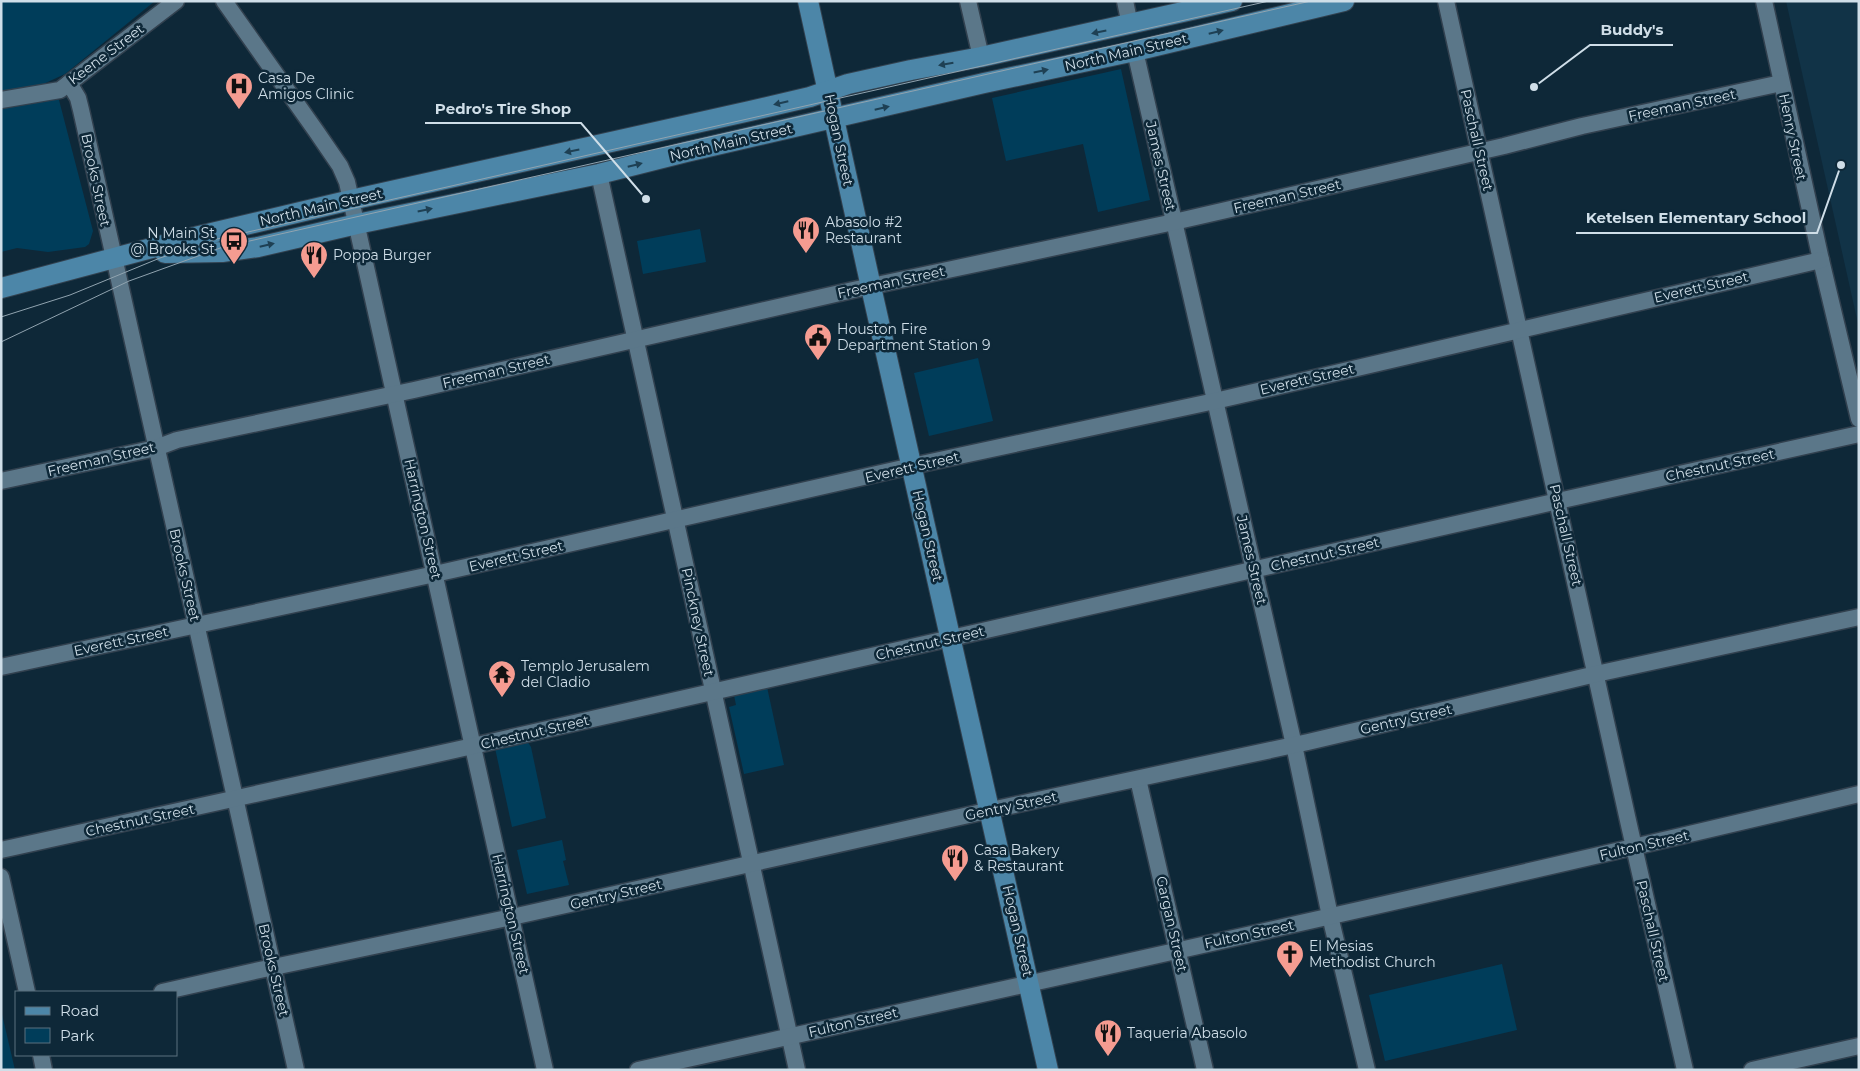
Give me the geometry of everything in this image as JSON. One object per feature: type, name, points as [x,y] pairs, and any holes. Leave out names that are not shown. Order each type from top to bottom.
[{"type":"main road","name":"Hogan Street","points":[[808,1],[1048,1070]]},
{"type":"main road","name":"North Main Street","points":[[1,288],[182,240],[351,200],[810,97],[828,90],[911,70],[1130,25],[1232,1]]},
{"type":"main road","name":"North Main Street","points":[[114,259],[166,253],[222,252],[258,247],[357,224],[599,174],[686,152],[984,83],[1136,51],[1344,1]]},
{"type":"street","name":"Keene Street","points":[[1,100],[60,90],[176,1]]},
{"type":"street","name":"Harrington Street","points":[[224,1],[340,166],[347,182],[546,1070]]},
{"type":"street","points":[[968,1],[981,57]]},
{"type":"street","points":[[1124,1],[1130,25]]},
{"type":"street","name":"Paschall Street","points":[[1446,1],[1685,1070]]},
{"type":"street","name":"Henry Street","points":[[1764,1],[1821,260],[1859,419]]},
{"type":"street","name":"James Street","points":[[1136,51],[1294,745],[1330,916],[1367,1070]]},
{"type":"street","name":"Brooks Street","points":[[69,83],[78,98],[81,110],[296,1070]]},
{"type":"street","name":"Freeman Street","points":[[1,481],[156,448],[176,440],[395,393],[635,338],[1174,222],[1479,152],[1582,126],[1782,83]]},
{"type":"street","name":"Pinckney Street","points":[[599,174],[797,1070]]},
{"type":"street","name":"Everett Street","points":[[1,667],[435,574],[912,466],[1215,400],[1821,260]]},
{"type":"street","name":"Chestnut Street","points":[[1,850],[473,746],[1859,434]]},
{"type":"street","name":"Gentry Street","points":[[166,991],[1294,745],[1596,674],[1859,617]]},
{"type":"street","name":"Gargan Street","points":[[1138,779],[1205,1070]]},
{"type":"street","name":"Fulton Street","points":[[638,1070],[1634,848],[1859,794]]},
{"type":"street","points":[[1,877],[27,991]]},
{"type":"street","points":[[1752,1070],[1859,1046]]},
{"type":"street","points":[[41,1056],[44,1070]]},
{"type":"shaded area","points":[[1786,1],[1859,1],[1859,328]]},
{"type":"green space","points":[[1,1],[155,1],[65,74],[39,86],[1,92]]},
{"type":"green space","points":[[1121,69],[1150,200],[1098,212],[1083,144],[1006,161],[992,98]]},
{"type":"green space","points":[[51,99],[59,100],[93,231],[89,244],[85,247],[48,252],[17,248],[1,252],[1,108]]},
{"type":"green space","points":[[700,229],[706,262],[643,274],[637,241]]},
{"type":"green space","points":[[978,358],[993,421],[929,436],[914,373]]},
{"type":"green space","points":[[767,687],[784,765],[744,774],[729,707],[736,705],[734,695]]},
{"type":"green space","points":[[527,741],[531,747],[546,818],[512,827],[495,748]]},
{"type":"green space","points":[[562,840],[566,860],[563,861],[569,885],[527,894],[517,850]]},
{"type":"green space","points":[[1502,964],[1517,1030],[1385,1061],[1369,995]]},
{"type":"green space","points":[[1,1010],[15,1070],[1,1070]]},
{"type":"tram line","points":[[1,317],[70,295],[160,258],[217,239],[1269,1]]},
{"type":"tram line","points":[[1,342],[129,281],[223,247],[1311,1]]},
{"type":"place","name":"Buddy's","points":[[1534,87]]},
{"type":"place","name":"Casa De Amigos Clinic","points":[[239,110]]},
{"type":"place","name":"Ketelsen Elementary School","points":[[1841,165]]},
{"type":"place","name":"Pedro's Tire Shop","points":[[646,199]]},
{"type":"place","name":"Abasolo #2 Restaurant","points":[[806,254]]},
{"type":"place","name":"N Main St @ Brooks St","points":[[234,265]]},
{"type":"place","name":"Poppa Burger","points":[[314,279]]},
{"type":"place","name":"Houston Fire Department Station 9","points":[[818,361]]},
{"type":"place","name":"Templo Jerusalem del Cladio","points":[[502,698]]},
{"type":"place","name":"Casa Bakery & Restaurant","points":[[955,882]]},
{"type":"place","name":"El Mesias Methodist Church","points":[[1290,978]]},
{"type":"place","name":"Taqueria Abasolo","points":[[1108,1057]]}]
